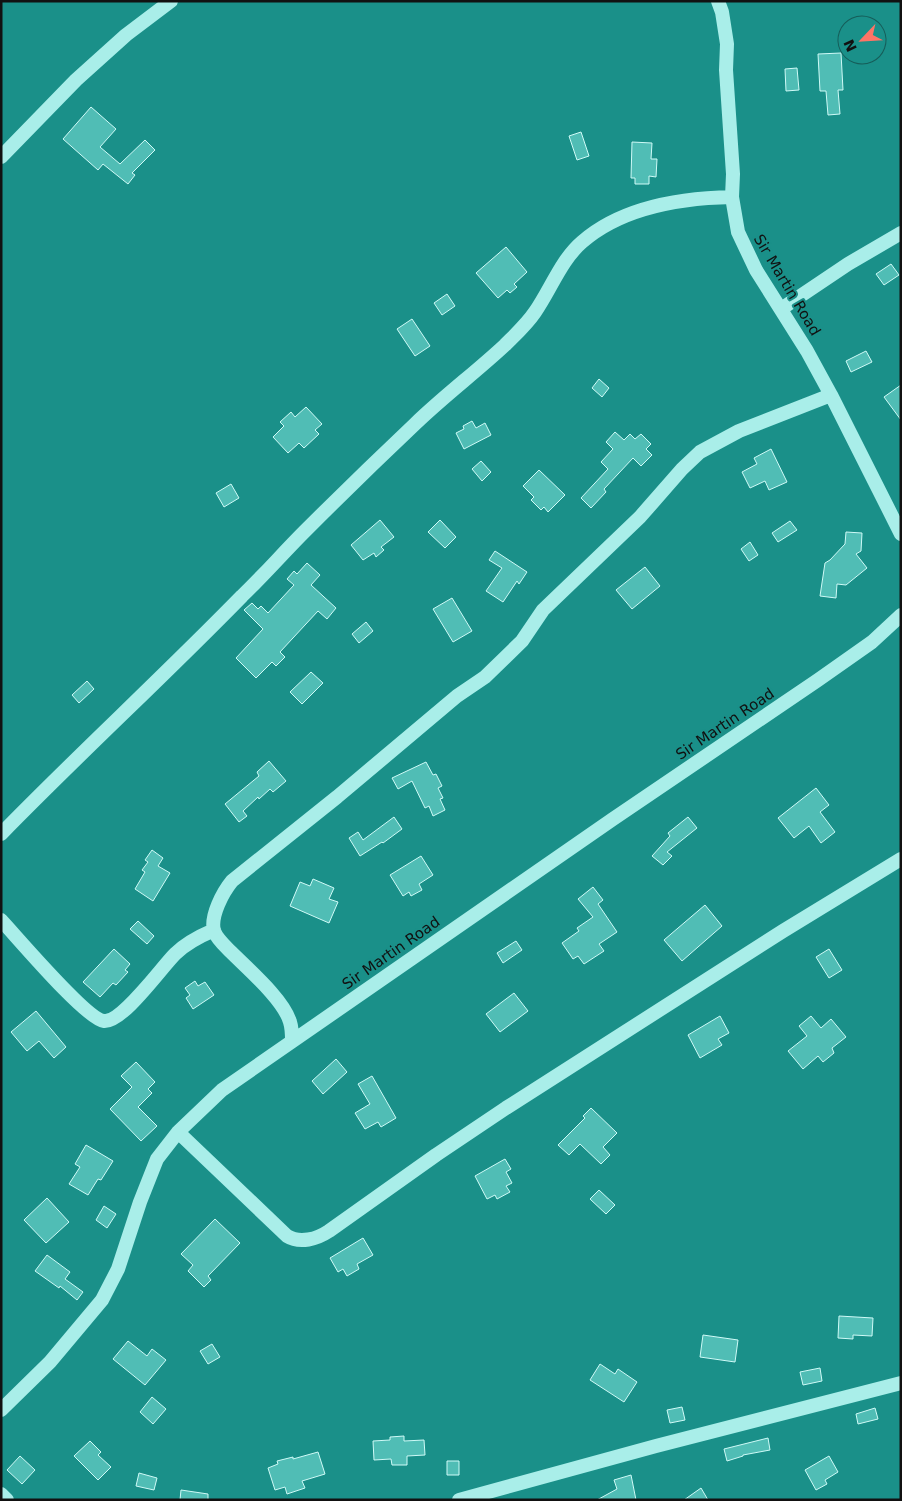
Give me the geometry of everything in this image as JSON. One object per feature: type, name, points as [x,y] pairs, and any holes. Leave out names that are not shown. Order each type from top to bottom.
[{"type":"street","points":[[1,157],[76,80],[126,34],[171,1]]},
{"type":"street","name":"Sir Martin Road","points":[[718,1],[722,12],[727,44],[726,70],[733,174],[732,197],[738,232],[746,253],[807,351],[901,534]]},
{"type":"street","points":[[1,834],[242,596],[336,500],[445,396],[493,356],[520,330],[534,314],[560,269],[582,242],[632,213],[672,202],[732,197]]},
{"type":"street","points":[[781,309],[848,264],[901,233]]},
{"type":"street","points":[[292,1041],[290,1021],[286,1013],[269,991],[222,943],[214,930],[215,916],[221,898],[232,881],[337,797],[457,696],[485,677],[522,641],[543,610],[634,524],[682,469],[700,452],[738,431],[831,396]]},
{"type":"street","name":"Sir Martin Road","points":[[1,1410],[50,1362],[102,1300],[118,1269],[140,1202],[157,1159],[178,1132],[222,1090],[613,819],[818,680],[872,642],[901,615]]},
{"type":"street","points":[[178,1132],[287,1236],[300,1240],[315,1238],[329,1231],[428,1160],[506,1108],[783,931],[901,859]]},
{"type":"street","points":[[1,920],[69,994],[89,1013],[104,1021],[115,1018],[127,1009],[183,947],[214,930]]},
{"type":"street","points":[[459,1500],[656,1446],[901,1383]]},
{"type":"street","points":[[1,1494],[7,1500]]},
{"type":"building","points":[[837,53],[837,65],[842,65],[843,90],[838,90],[840,114],[828,115],[826,91],[820,91],[818,54]]},
{"type":"building","points":[[797,68],[799,90],[786,91],[785,69]]},
{"type":"building","points":[[91,107],[116,129],[100,147],[120,164],[145,140],[155,150],[132,173],[135,175],[128,184],[103,164],[98,170],[63,139]]},
{"type":"building","points":[[581,132],[589,156],[577,160],[569,136]]},
{"type":"building","points":[[632,142],[652,143],[651,159],[657,159],[656,177],[649,176],[649,184],[635,184],[635,178],[631,178]]},
{"type":"building","points":[[506,247],[527,272],[514,284],[517,287],[510,293],[507,290],[498,298],[476,273]]},
{"type":"building","points":[[891,264],[899,275],[884,285],[876,274]]},
{"type":"building","points":[[447,294],[455,306],[442,315],[434,303]]},
{"type":"building","points":[[412,319],[430,346],[415,356],[397,329]]},
{"type":"building","points":[[866,351],[872,362],[851,372],[846,361]]},
{"type":"building","points":[[599,379],[609,388],[602,397],[592,388]]},
{"type":"building","points":[[901,385],[901,420],[884,397]]},
{"type":"building","points":[[306,407],[322,424],[315,430],[319,434],[304,448],[299,443],[288,453],[273,437],[284,426],[280,422],[291,412],[295,417]]},
{"type":"building","points":[[472,421],[476,428],[485,423],[491,435],[464,449],[456,433],[464,429],[463,426]]},
{"type":"building","points":[[615,432],[624,440],[630,434],[635,439],[641,434],[651,444],[646,449],[652,455],[641,466],[633,458],[604,489],[606,492],[591,508],[581,498],[608,469],[601,462],[613,449],[606,442]]},
{"type":"building","points":[[771,449],[787,482],[769,490],[765,481],[750,488],[742,472],[757,464],[754,458]]},
{"type":"building","points":[[481,461],[491,472],[482,481],[472,469]]},
{"type":"building","points":[[539,470],[565,495],[548,512],[544,507],[541,510],[531,500],[534,497],[523,486]]},
{"type":"building","points":[[231,484],[239,498],[224,507],[216,493]]},
{"type":"building","points":[[380,520],[394,537],[381,547],[384,550],[376,557],[374,553],[363,560],[351,545]]},
{"type":"building","points":[[440,520],[456,537],[445,548],[428,532]]},
{"type":"building","points":[[790,521],[797,530],[778,542],[772,533]]},
{"type":"building","points":[[846,532],[862,533],[861,551],[856,554],[867,568],[846,585],[837,584],[836,598],[820,596],[825,563],[845,544]]},
{"type":"building","points":[[750,542],[758,555],[749,561],[741,549]]},
{"type":"building","points":[[495,551],[527,572],[519,584],[517,581],[503,602],[486,591],[502,568],[489,560]]},
{"type":"building","points":[[307,563],[320,575],[311,585],[336,608],[327,619],[318,611],[280,652],[285,657],[276,666],[272,662],[256,678],[236,658],[263,629],[244,610],[252,603],[258,609],[261,606],[268,613],[294,585],[287,579],[294,571],[297,574]]},
{"type":"building","points":[[645,567],[660,586],[632,609],[616,590]]},
{"type":"building","points":[[452,598],[472,631],[453,642],[433,609]]},
{"type":"building","points":[[366,622],[373,631],[359,643],[352,634]]},
{"type":"building","points":[[311,672],[323,683],[302,704],[290,692]]},
{"type":"building","points":[[87,681],[94,689],[79,703],[72,695]]},
{"type":"building","points":[[269,761],[286,781],[273,792],[270,789],[259,799],[258,797],[243,811],[247,816],[239,822],[225,804],[259,776],[257,772]]},
{"type":"building","points":[[426,762],[433,775],[436,774],[442,786],[438,788],[443,798],[440,799],[445,810],[433,816],[429,806],[425,808],[412,781],[398,789],[392,778]]},
{"type":"building","points":[[816,788],[829,805],[820,812],[835,832],[821,843],[809,826],[794,838],[778,818]]},
{"type":"building","points":[[394,817],[402,829],[383,843],[360,856],[349,838],[358,832],[363,840]]},
{"type":"building","points":[[688,817],[697,828],[667,852],[672,856],[663,865],[652,856],[670,836],[668,833]]},
{"type":"building","points":[[152,850],[163,858],[158,866],[170,873],[153,901],[135,889],[145,872],[142,870],[148,862],[145,860]]},
{"type":"building","points":[[421,856],[433,875],[419,884],[422,890],[411,896],[409,892],[403,896],[390,875]]},
{"type":"building","points":[[313,879],[334,888],[329,899],[338,902],[329,923],[290,906],[300,882],[310,886]]},
{"type":"building","points":[[593,887],[603,900],[598,904],[617,932],[599,944],[604,951],[584,964],[578,956],[573,959],[562,943],[579,931],[577,928],[593,917],[578,899]]},
{"type":"building","points":[[705,905],[722,926],[682,961],[664,940]]},
{"type":"building","points":[[138,921],[154,936],[147,944],[130,929]]},
{"type":"building","points":[[516,941],[522,950],[503,963],[497,953]]},
{"type":"building","points":[[114,949],[130,964],[125,970],[128,972],[116,985],[113,983],[100,997],[83,982]]},
{"type":"building","points":[[829,949],[842,970],[829,978],[816,957]]},
{"type":"building","points":[[195,981],[198,986],[205,982],[214,995],[193,1009],[186,998],[190,995],[185,988]]},
{"type":"building","points":[[514,993],[528,1011],[500,1032],[486,1014]]},
{"type":"building","points":[[36,1011],[66,1047],[54,1058],[39,1041],[27,1051],[11,1032]]},
{"type":"building","points":[[720,1016],[729,1033],[718,1039],[722,1045],[700,1058],[688,1035]]},
{"type":"building","points":[[811,1016],[821,1028],[831,1019],[846,1037],[832,1048],[834,1053],[823,1062],[818,1056],[803,1069],[788,1051],[807,1036],[799,1026]]},
{"type":"building","points":[[336,1059],[347,1072],[323,1094],[312,1081]]},
{"type":"building","points":[[136,1062],[155,1082],[148,1089],[152,1093],[138,1107],[157,1126],[141,1141],[110,1109],[132,1087],[121,1076]]},
{"type":"building","points":[[372,1076],[396,1118],[381,1127],[378,1122],[365,1129],[355,1113],[370,1104],[358,1084]]},
{"type":"building","points":[[591,1108],[617,1133],[603,1147],[610,1155],[601,1164],[580,1144],[569,1155],[558,1145],[585,1118],[583,1116]]},
{"type":"building","points":[[86,1145],[113,1161],[101,1180],[98,1179],[88,1195],[69,1184],[80,1167],[75,1164]]},
{"type":"building","points":[[505,1159],[511,1169],[506,1172],[512,1183],[506,1186],[510,1192],[497,1199],[495,1195],[487,1199],[475,1176]]},
{"type":"building","points":[[599,1190],[615,1205],[606,1214],[590,1199]]},
{"type":"building","points":[[47,1198],[69,1222],[46,1243],[24,1220]]},
{"type":"building","points":[[104,1206],[116,1214],[107,1228],[96,1220]]},
{"type":"building","points":[[215,1219],[240,1243],[208,1276],[211,1280],[204,1287],[188,1271],[193,1265],[181,1254]]},
{"type":"building","points":[[363,1238],[373,1255],[357,1264],[359,1269],[347,1276],[343,1269],[338,1272],[330,1258]]},
{"type":"building","points":[[47,1255],[70,1272],[65,1279],[83,1292],[77,1300],[60,1286],[59,1288],[35,1271]]},
{"type":"building","points":[[839,1316],[873,1318],[872,1336],[853,1335],[853,1339],[838,1338]]},
{"type":"building","points":[[703,1335],[738,1340],[735,1362],[700,1357]]},
{"type":"building","points":[[128,1341],[147,1356],[152,1349],[166,1360],[145,1385],[113,1359]]},
{"type":"building","points":[[212,1344],[220,1357],[208,1364],[200,1351]]},
{"type":"building","points":[[600,1364],[615,1374],[618,1369],[637,1382],[624,1402],[590,1380]]},
{"type":"building","points":[[820,1368],[822,1381],[803,1385],[800,1372]]},
{"type":"building","points":[[152,1397],[166,1409],[153,1424],[140,1412]]},
{"type":"building","points":[[682,1407],[685,1420],[670,1423],[667,1410]]},
{"type":"building","points":[[875,1408],[878,1419],[858,1424],[856,1414]]},
{"type":"building","points":[[404,1436],[404,1441],[424,1440],[425,1455],[407,1456],[407,1465],[392,1465],[391,1459],[374,1460],[373,1441],[390,1440],[390,1437]]},
{"type":"building","points":[[768,1438],[770,1450],[743,1455],[727,1461],[724,1449]]},
{"type":"building","points":[[90,1441],[101,1452],[98,1455],[111,1467],[98,1480],[74,1456]]},
{"type":"building","points":[[318,1452],[325,1474],[302,1481],[305,1488],[287,1494],[285,1487],[275,1490],[268,1468],[278,1464],[277,1461]]},
{"type":"building","points":[[20,1456],[35,1470],[22,1484],[7,1470]]},
{"type":"building","points":[[829,1456],[838,1472],[825,1480],[827,1484],[816,1490],[805,1470]]},
{"type":"building","points":[[447,1461],[459,1461],[459,1475],[447,1475]]},
{"type":"building","points":[[139,1473],[157,1478],[154,1490],[136,1486]]},
{"type":"building","points":[[631,1475],[636,1500],[597,1500],[617,1489],[614,1480]]},
{"type":"building","points":[[701,1488],[708,1500],[684,1500]]},
{"type":"building","points":[[181,1490],[208,1494],[208,1500],[180,1500]]}]
